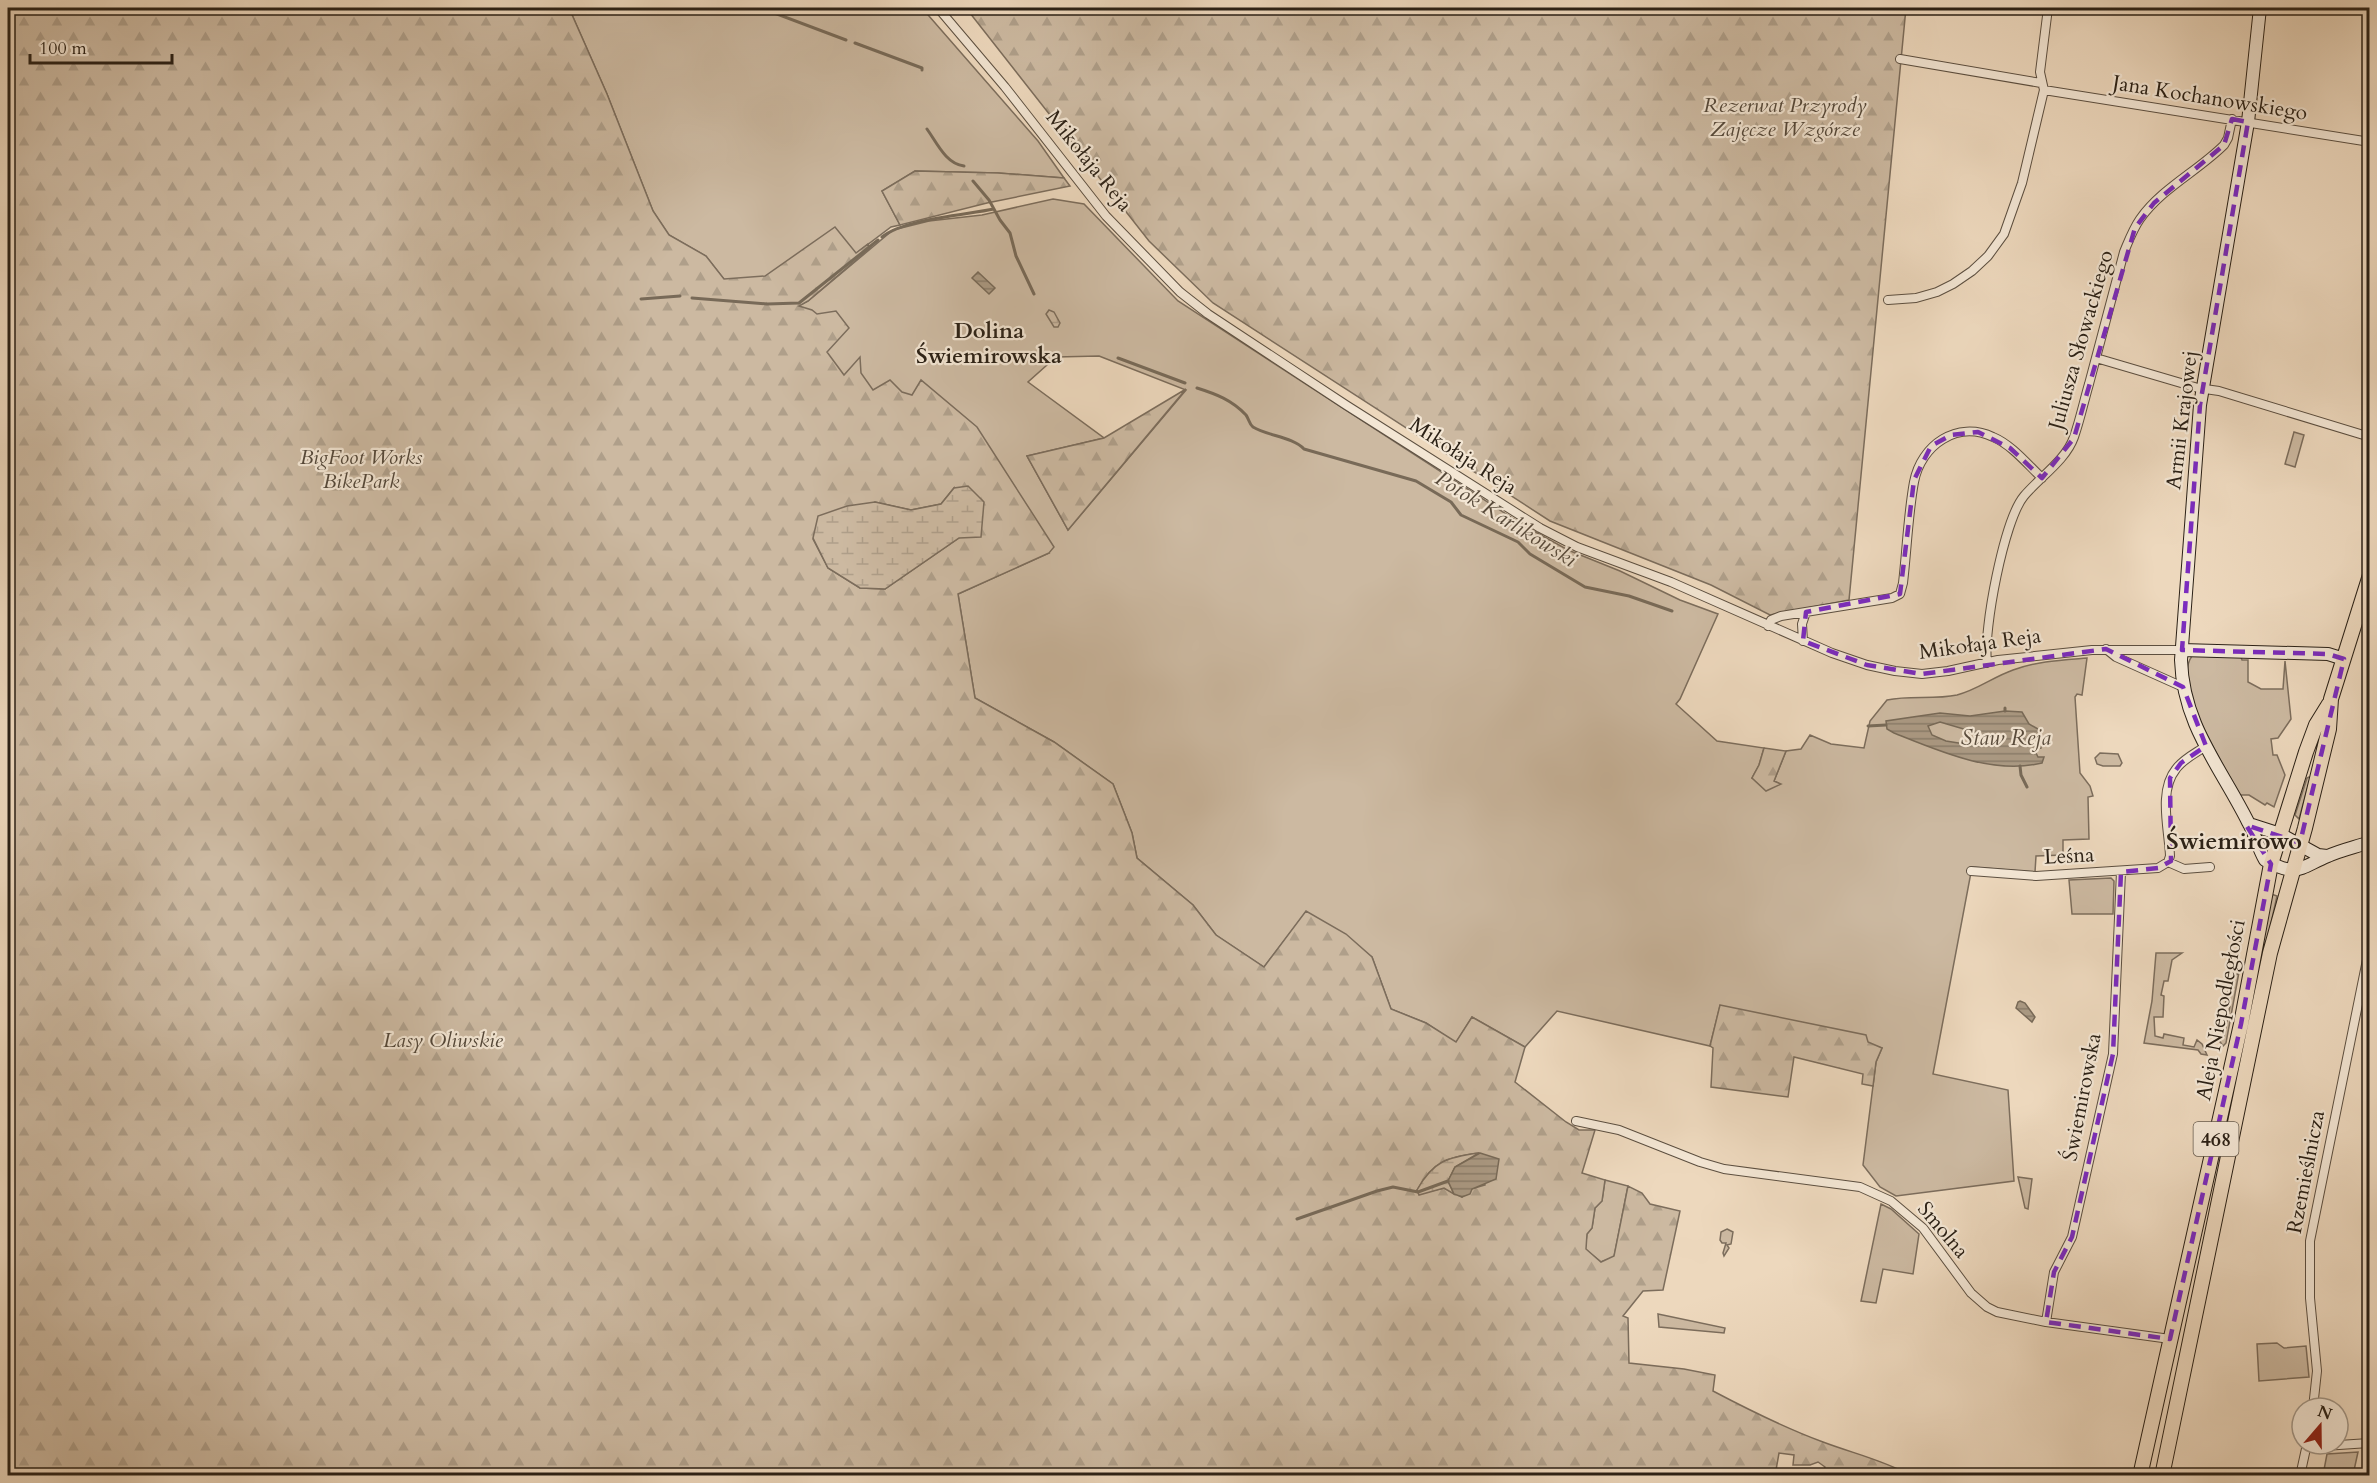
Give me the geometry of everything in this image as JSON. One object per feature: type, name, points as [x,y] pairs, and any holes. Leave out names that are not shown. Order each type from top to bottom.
[{"type":"main road","name":"Aleja Niepodległości","points":[[2140,1476],[2241,1024],[2271,864],[2316,725],[2331,699],[2370,575]]},
{"type":"main road","name":"Aleja Niepodległości","points":[[2162,1476],[2259,1005],[2329,729],[2331,699]]},
{"type":"street","name":"Mikołaja Reja","points":[[938,8],[1005,87],[1106,216],[1155,269],[1208,314],[1540,528],[1577,547],[1671,582],[1803,641],[1867,665],[1908,673],[1948,671],[2031,656],[2106,649],[2328,654],[2344,659]]},
{"type":"street","points":[[1888,300],[1916,298],[1937,292],[1953,284],[1988,256],[2004,234],[2022,183],[2043,86],[2040,72],[2048,8]]},
{"type":"street","name":"Armii Krajowej","points":[[2260,8],[2248,122],[2203,389],[2192,493],[2182,650],[2182,687],[2188,709],[2206,746],[2249,824],[2261,853],[2271,864]]},
{"type":"street","name":"Jana Kochanowskiego","points":[[1900,58],[2043,86],[2370,142]]},
{"type":"street","name":"Juliusza Słowackiego","points":[[1987,663],[1985,652],[1990,615],[2014,513],[2023,497],[2042,478],[2074,438],[2124,252],[2135,228],[2154,203],[2224,145],[2232,119]]},
{"type":"street","points":[[2096,358],[2370,437]]},
{"type":"street","points":[[1768,626],[1771,620],[1781,616],[1892,598],[1900,594],[1914,480],[1930,446],[1951,435],[1966,431],[1978,432],[1993,437],[2010,448],[2042,478]]},
{"type":"street","points":[[1803,641],[1802,624],[1806,612]]},
{"type":"street","points":[[2106,649],[2119,659],[2182,687]]},
{"type":"street","points":[[2168,862],[2170,856],[2167,790],[2170,778],[2181,763],[2206,746]]},
{"type":"street","points":[[2249,824],[2280,834],[2318,855],[2327,856]]},
{"type":"street","points":[[2271,864],[2301,870],[2327,856],[2370,843]]},
{"type":"street","name":"Leśna","points":[[1971,871],[2036,876],[2121,872],[2158,868],[2168,862],[2184,868],[2210,867]]},
{"type":"street","name":"Świemirowska","points":[[2046,1322],[2054,1272],[2072,1237],[2113,1054],[2121,872]]},
{"type":"street","name":"Rzemieślnicza","points":[[2314,1396],[2317,1371],[2310,1298],[2310,1241],[2370,945]]},
{"type":"street","name":"Smolna","points":[[1576,1121],[1619,1130],[1724,1169],[1850,1185],[1873,1192],[1900,1208],[1923,1228],[1971,1293],[1987,1307],[1997,1312],[2046,1322],[2170,1339]]},
{"type":"street","points":[[2350,1444],[2369,1443]]},
{"type":"street","points":[[2300,1476],[2304,1456]]},
{"type":"highlighted area","points":[[2232,119],[2248,122],[2200,405],[2182,650],[2328,654],[2344,659],[2300,843],[2246,825],[2271,864],[2241,1024],[2170,1339],[2046,1322],[2054,1272],[2072,1237],[2113,1054],[2121,872],[2158,868],[2171,861],[2170,778],[2181,763],[2206,746],[2183,687],[2106,649],[1922,674],[1867,665],[1803,641],[1806,612],[1900,594],[1914,480],[1931,446],[1951,435],[1978,432],[2010,448],[2042,478],[2074,438],[2135,228],[2154,203],[2224,145]]},
{"type":"green space","name":"Lasy Oliwskie","points":[[8,8],[569,8],[607,94],[653,211],[669,235],[706,256],[724,279],[765,276],[835,227],[856,253],[868,244],[870,248],[808,301],[799,306],[817,314],[836,311],[849,328],[827,352],[844,375],[860,357],[861,373],[873,390],[890,380],[902,392],[912,395],[921,380],[977,427],[1054,547],[1049,553],[958,594],[975,698],[1054,742],[1113,784],[1132,833],[1137,858],[1193,905],[1216,935],[1264,967],[1306,911],[1346,934],[1372,957],[1391,1009],[1426,1023],[1456,1042],[1472,1017],[1525,1047],[1515,1082],[1579,1130],[1595,1130],[1582,1173],[1605,1180],[1602,1201],[1595,1208],[1592,1228],[1587,1234],[1586,1249],[1601,1262],[1614,1256],[1628,1186],[1642,1193],[1650,1204],[1680,1211],[1663,1290],[1643,1291],[1623,1316],[1628,1318],[1629,1363],[1715,1375],[1713,1391],[1740,1405],[1809,1437],[1878,1461],[1910,1475],[1823,1475],[1825,1467],[1818,1462],[1810,1465],[1793,1465],[1794,1455],[1779,1453],[1776,1470],[1769,1476],[8,1475]],"holes":[[[954,488],[959,538],[885,589],[860,588],[828,568],[813,539],[875,502],[911,510],[941,504]],[[1479,1153],[1485,1185],[1471,1189],[1462,1197],[1444,1188],[1419,1194],[1417,1190],[1423,1180],[1436,1166],[1450,1159]]]},
{"type":"green space","points":[[569,8],[922,8],[1038,141],[1064,178],[998,173],[915,171],[882,191],[900,225],[891,227],[801,295],[736,295],[706,256],[669,235],[653,211],[607,94]]},
{"type":"green space","name":"Rezerwat Przyrody Zajęcze Wzgórze","points":[[966,8],[1906,8],[1849,600],[1770,615],[1711,585],[1550,521],[1213,303],[1149,241]]},
{"type":"green space","points":[[915,171],[998,173],[1064,178],[1070,186],[987,203],[900,225],[882,191]]},
{"type":"green space","points":[[1053,199],[1084,204],[1178,301],[1523,525],[1568,550],[1620,571],[1680,600],[1718,614],[1676,704],[1717,741],[1764,748],[1752,778],[1780,784],[1774,781],[1786,751],[1801,749],[1810,735],[1831,744],[1864,748],[1870,721],[1887,700],[1957,695],[2022,667],[2050,661],[2087,658],[2082,695],[2077,694],[2075,697],[2080,773],[2090,786],[2093,796],[2088,797],[2089,839],[2063,840],[2063,855],[2036,856],[2035,872],[1972,867],[1933,1074],[2008,1090],[2014,1181],[1896,1196],[1880,1187],[1863,1165],[1876,1062],[1882,1048],[1720,1006],[1710,1046],[1557,1011],[1525,1047],[1472,1017],[1456,1043],[1426,1023],[1391,1009],[1372,957],[1306,912],[1264,967],[1216,935],[1193,905],[1137,858],[1132,833],[1113,784],[1054,742],[975,698],[958,594],[1049,553],[802,377],[798,306],[808,301],[893,230],[929,221],[982,215]],"holes":[[[1099,356],[1186,390],[1068,530],[1027,456],[1104,438],[1028,382],[1056,357]]]},
{"type":"green space","points":[[1049,310],[1054,312],[1060,323],[1058,327],[1054,327],[1046,314]]},
{"type":"green space","points":[[1186,389],[1068,530],[1027,456],[1104,438]]},
{"type":"green space","points":[[2294,432],[2304,435],[2295,467],[2285,464]]},
{"type":"green space","points":[[968,486],[984,502],[981,537],[959,538],[885,589],[860,588],[828,568],[813,538],[818,516],[847,506],[875,502],[911,510],[941,504],[954,488]]},
{"type":"green space","points":[[2192,656],[2241,657],[2242,660],[2248,660],[2248,682],[2261,689],[2283,689],[2285,661],[2291,719],[2278,738],[2271,739],[2273,755],[2277,755],[2285,775],[2274,807],[2267,803],[2265,805],[2249,795],[2240,795],[2213,747],[2202,726],[2189,686],[2187,669]]},
{"type":"green space","points":[[1764,748],[1786,751],[1774,781],[1781,784],[1766,791],[1752,778]]},
{"type":"green space","points":[[2100,753],[2118,754],[2122,763],[2120,766],[2097,764],[2095,758]]},
{"type":"green space","points":[[2309,777],[2310,779],[2299,819],[2295,815]]},
{"type":"green space","points":[[2111,878],[2114,881],[2113,914],[2072,914],[2069,880]]},
{"type":"green space","points":[[2271,894],[2277,896],[2262,964],[2258,963]]},
{"type":"green space","points":[[2156,953],[2182,953],[2172,960],[2168,981],[2164,981],[2161,995],[2164,996],[2163,1017],[2154,1017],[2155,1036],[2163,1038],[2164,1034],[2184,1038],[2183,1045],[2194,1047],[2197,1040],[2202,1044],[2207,1055],[2201,1054],[2198,1050],[2144,1043],[2152,1001]]},
{"type":"green space","points":[[2239,972],[2226,1043],[2223,1046],[2218,1039],[2219,1035],[2224,1036],[2230,1006],[2225,1005],[2230,981]]},
{"type":"green space","points":[[1720,1005],[1866,1035],[1868,1042],[1882,1048],[1876,1062],[1873,1086],[1862,1084],[1863,1074],[1794,1057],[1788,1097],[1711,1087],[1713,1048],[1710,1046]]},
{"type":"green space","points":[[1479,1153],[1455,1167],[1448,1181],[1454,1194],[1444,1188],[1419,1195],[1417,1190],[1423,1180],[1442,1162],[1458,1156]]},
{"type":"green space","points":[[2311,1156],[2315,1161],[2310,1187],[2302,1185],[2307,1159]]},
{"type":"green space","points":[[2018,1177],[2032,1179],[2028,1209],[2025,1208]]},
{"type":"green space","points":[[1605,1180],[1628,1186],[1614,1257],[1601,1262],[1585,1249],[1587,1234],[1592,1228],[1595,1208],[1602,1201]]},
{"type":"green space","points":[[1881,1204],[1891,1209],[1919,1234],[1913,1274],[1883,1269],[1876,1303],[1861,1301]]},
{"type":"green space","points":[[1727,1229],[1733,1232],[1731,1244],[1727,1245],[1729,1248],[1724,1256],[1726,1243],[1720,1240],[1721,1232]]},
{"type":"green space","points":[[1658,1314],[1725,1328],[1724,1333],[1659,1327]]},
{"type":"green space","points":[[2277,1343],[2284,1348],[2306,1346],[2309,1377],[2259,1381],[2257,1344]]},
{"type":"green space","points":[[2358,1452],[2353,1475],[2323,1475],[2327,1456],[2350,1456],[2350,1453]]},
{"type":"water","points":[[978,272],[995,288],[989,294],[972,278]]},
{"type":"water","name":"Staw Reja","points":[[2005,711],[2022,712],[2029,724],[2038,729],[2041,748],[2036,753],[2038,757],[2044,757],[2042,763],[2004,766],[1985,764],[1947,754],[1894,733],[1887,729],[1886,721],[1940,713],[1970,716]],"holes":[[[1940,722],[1974,732],[1975,741],[1971,745],[1946,741],[1932,735],[1928,726]]]},
{"type":"water","points":[[2020,1001],[2025,1003],[2035,1017],[2032,1022],[2016,1008]]},
{"type":"water","points":[[1480,1153],[1499,1159],[1496,1179],[1472,1189],[1470,1194],[1462,1197],[1454,1194],[1448,1181],[1455,1167]]},
{"type":"waterway","name":"Potok Karlikowski","points":[[761,8],[846,40]]},
{"type":"waterway","name":"Potok Karlikowski","points":[[855,43],[922,68],[922,70]]},
{"type":"waterway","name":"Potok Karlikowski","points":[[927,129],[947,157],[964,166]]},
{"type":"waterway","name":"Potok Karlikowski","points":[[973,181],[989,200],[1010,233],[1016,256],[1034,294]]},
{"type":"waterway","points":[[882,237],[892,231],[919,222],[994,209]]},
{"type":"waterway","points":[[692,298],[767,304],[799,303],[878,240]]},
{"type":"waterway","points":[[641,299],[680,296]]},
{"type":"waterway","name":"Potok Karlikowski","points":[[1118,358],[1185,383]]},
{"type":"waterway","name":"Potok Karlikowski","points":[[1197,388],[1235,405],[1246,415],[1252,426],[1259,430],[1294,442],[1304,449],[1416,481],[1451,502],[1461,515],[1518,542],[1530,554],[1585,587],[1629,596],[1672,611]]},
{"type":"waterway","name":"Potok Karlikowski","points":[[1868,726],[1886,725]]},
{"type":"waterway","points":[[2020,766],[2021,775],[2027,787]]},
{"type":"waterway","points":[[1297,1219],[1377,1191],[1393,1187],[1418,1192],[1448,1181]]},
{"type":"district","name":"Dolina Świemirowska","points":[[989,344]]},
{"type":"district","name":"Świemirowo","points":[[2234,841]]},
{"type":"park label","name":"BigFoot Works BikePark","points":[[361,469]]}]
